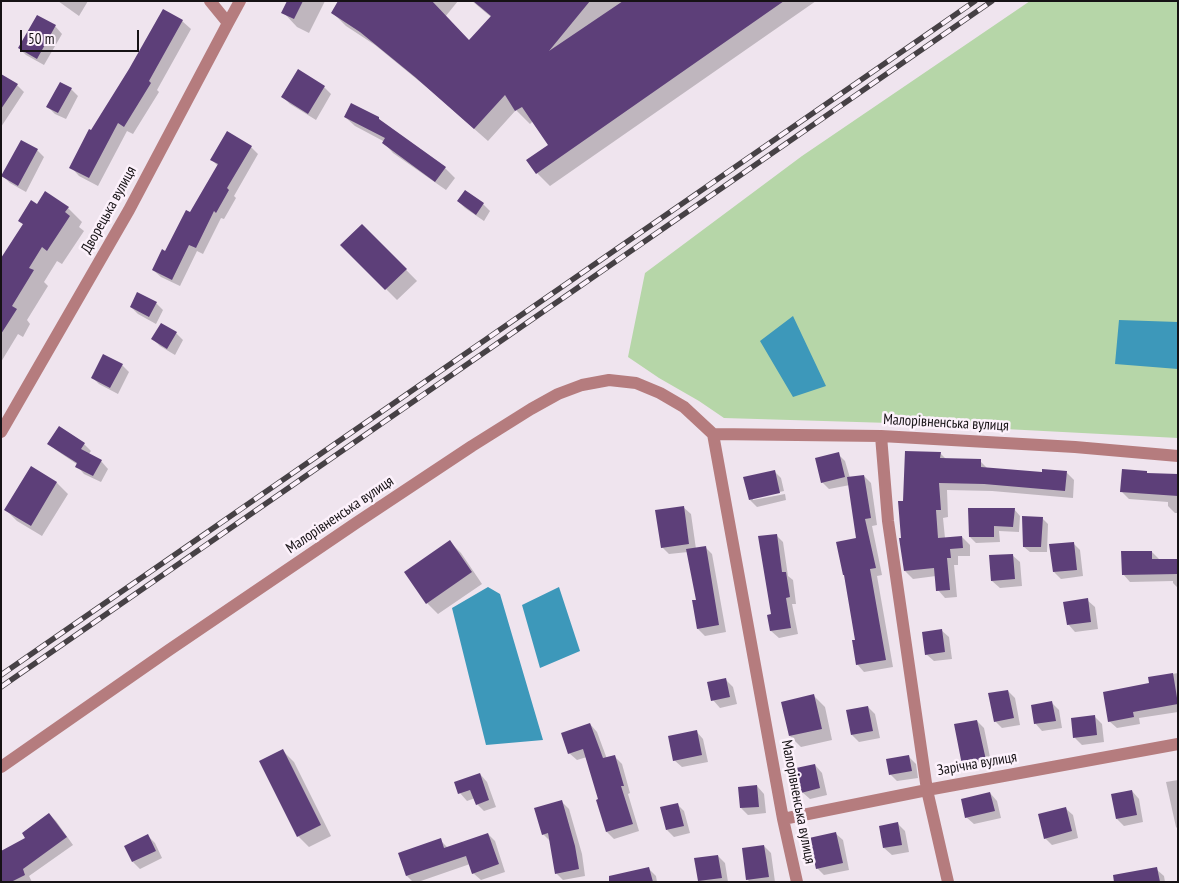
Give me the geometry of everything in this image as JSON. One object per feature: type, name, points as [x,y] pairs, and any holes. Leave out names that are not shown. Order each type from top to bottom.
[{"type":"street","points":[[210,1],[228,23]]},
{"type":"street","name":"Дворецька вулиця","points":[[1,432],[129,210],[240,1]]},
{"type":"street","name":"Малорівненська вулиця","points":[[1,767],[356,523],[531,409],[558,394],[582,385],[608,380],[636,383],[660,393],[684,407],[713,434],[783,818],[797,882]]},
{"type":"street","name":"Малорівненська вулиця","points":[[713,434],[881,436],[1076,447],[1178,456]]},
{"type":"street","points":[[881,436],[888,521],[927,790],[948,882]]},
{"type":"street","name":"Зарічна вулиця","points":[[783,818],[1178,744]]},
{"type":"green space","points":[[1030,1],[1178,1],[1178,438],[890,423],[724,418],[628,357],[645,273],[802,156]]},
{"type":"water","points":[[793,316],[826,386],[793,397],[760,341]]},
{"type":"water","points":[[1119,320],[1178,322],[1178,369],[1115,364]]},
{"type":"water","points":[[488,587],[500,594],[543,740],[486,745],[452,608]]},
{"type":"water","points":[[559,587],[580,651],[540,668],[522,605]]},
{"type":"building","points":[[287,1],[303,1],[294,19],[281,13]]},
{"type":"building","points":[[338,1],[432,1],[469,40],[491,16],[473,1],[590,1],[549,51],[623,1],[784,1],[536,174],[526,160],[548,145],[522,107],[515,111],[505,95],[474,129],[360,32],[331,13]]},
{"type":"building","points":[[163,9],[183,20],[149,81],[151,83],[124,127],[118,123],[89,178],[69,168],[89,129],[91,130],[129,69]]},
{"type":"building","points":[[37,15],[56,25],[37,59],[18,48]]},
{"type":"building","points":[[298,69],[325,86],[308,114],[281,97]]},
{"type":"building","points":[[1,74],[18,84],[1,109]]},
{"type":"building","points":[[60,82],[72,88],[58,113],[46,107]]},
{"type":"building","points":[[351,103],[379,117],[379,119],[446,167],[435,182],[382,143],[385,138],[344,117]]},
{"type":"building","points":[[227,131],[252,146],[227,188],[229,190],[216,213],[214,211],[196,248],[189,245],[172,280],[152,270],[162,249],[165,251],[186,210],[190,212],[218,164],[210,160]]},
{"type":"building","points":[[21,140],[38,149],[18,186],[1,176]]},
{"type":"building","points":[[465,190],[484,203],[476,215],[457,201]]},
{"type":"building","points":[[45,191],[69,207],[65,212],[70,216],[47,251],[42,247],[29,268],[34,270],[12,306],[17,309],[1,334],[1,258],[23,224],[18,221],[31,200],[37,204]]},
{"type":"building","points":[[362,224],[407,269],[385,290],[340,245]]},
{"type":"building","points":[[137,292],[157,302],[149,317],[130,307]]},
{"type":"building","points":[[161,323],[177,332],[167,349],[151,339]]},
{"type":"building","points":[[103,354],[123,364],[110,388],[91,378]]},
{"type":"building","points":[[59,426],[85,443],[81,449],[102,460],[93,476],[75,467],[77,463],[47,444]]},
{"type":"building","points":[[905,451],[941,452],[940,458],[981,459],[981,467],[1042,472],[1042,469],[1067,471],[1065,491],[984,484],[939,483],[941,510],[936,510],[938,538],[962,536],[963,548],[950,549],[951,558],[947,558],[950,590],[936,591],[934,568],[904,571],[899,538],[901,538],[898,501],[903,501]]},
{"type":"building","points":[[839,452],[845,477],[821,483],[815,458]]},
{"type":"building","points":[[31,466],[57,482],[31,526],[4,510]]},
{"type":"building","points":[[1122,469],[1147,471],[1147,473],[1178,474],[1178,496],[1120,492]]},
{"type":"building","points":[[775,470],[780,493],[749,500],[743,477]]},
{"type":"building","points":[[864,475],[871,518],[865,519],[876,568],[870,569],[886,660],[856,665],[852,640],[855,640],[844,575],[836,542],[856,538],[847,477]]},
{"type":"building","points":[[684,506],[689,544],[661,548],[655,510]]},
{"type":"building","points":[[968,508],[1015,508],[1013,527],[994,526],[994,537],[969,537]]},
{"type":"building","points":[[1022,516],[1043,517],[1041,547],[1023,547]]},
{"type":"building","points":[[777,534],[782,572],[786,572],[790,597],[786,598],[791,628],[770,631],[767,615],[771,614],[758,536]]},
{"type":"building","points":[[450,540],[472,572],[426,604],[404,572]]},
{"type":"building","points":[[1074,542],[1077,570],[1053,572],[1049,544]]},
{"type":"building","points":[[706,546],[719,625],[697,629],[692,600],[696,600],[686,549]]},
{"type":"building","points":[[1121,551],[1152,551],[1152,559],[1178,559],[1178,574],[1122,575]]},
{"type":"building","points":[[1013,554],[1015,579],[991,581],[989,555]]},
{"type":"building","points":[[1088,598],[1091,622],[1067,625],[1063,602]]},
{"type":"building","points":[[942,629],[945,652],[925,655],[922,632]]},
{"type":"building","points":[[1173,673],[1178,704],[1133,712],[1134,717],[1108,722],[1103,692],[1149,683],[1148,677]]},
{"type":"building","points":[[726,678],[730,697],[711,701],[707,682]]},
{"type":"building","points":[[1008,690],[1014,718],[994,722],[988,693]]},
{"type":"building","points":[[814,694],[822,729],[789,736],[781,702]]},
{"type":"building","points":[[1052,701],[1056,721],[1034,724],[1031,705]]},
{"type":"building","points":[[868,706],[873,731],[851,735],[846,710]]},
{"type":"building","points":[[1095,715],[1097,735],[1073,738],[1071,718]]},
{"type":"building","points":[[977,720],[986,760],[962,765],[954,724]]},
{"type":"building","points":[[590,723],[603,758],[615,755],[624,786],[621,786],[633,824],[606,832],[583,749],[568,754],[561,733]]},
{"type":"building","points":[[697,730],[702,755],[673,761],[668,736]]},
{"type":"building","points":[[283,749],[321,825],[297,837],[259,761]]},
{"type":"building","points":[[909,755],[912,771],[889,775],[886,759]]},
{"type":"building","points":[[815,764],[820,788],[801,793],[796,768]]},
{"type":"building","points":[[480,773],[489,800],[476,805],[470,790],[458,794],[454,782]]},
{"type":"building","points":[[757,785],[759,807],[740,808],[738,787]]},
{"type":"building","points":[[1132,790],[1137,815],[1116,819],[1111,794]]},
{"type":"building","points":[[990,792],[995,811],[965,818],[961,799]]},
{"type":"building","points":[[562,800],[575,846],[579,869],[555,874],[548,833],[542,835],[534,808]]},
{"type":"building","points":[[678,803],[684,826],[666,830],[660,807]]},
{"type":"building","points":[[1066,807],[1072,831],[1044,839],[1038,814]]},
{"type":"building","points":[[49,813],[67,837],[23,869],[25,875],[11,882],[1,882],[1,851],[25,838],[22,833]]},
{"type":"building","points":[[898,822],[902,845],[883,848],[879,826]]},
{"type":"building","points":[[836,832],[843,863],[816,869],[809,838]]},
{"type":"building","points":[[488,833],[499,864],[472,874],[466,856],[406,876],[398,853],[441,838],[444,848]]},
{"type":"building","points":[[148,834],[156,851],[132,862],[124,846]]},
{"type":"building","points":[[764,845],[769,877],[746,880],[742,848]]},
{"type":"building","points":[[718,855],[722,878],[698,881],[694,858]]},
{"type":"building","points":[[649,867],[653,882],[609,882],[609,876]]},
{"type":"building","points":[[1157,867],[1160,882],[1114,882],[1113,875]]},
{"type":"railway","points":[[1,675],[975,1]]},
{"type":"railway","points":[[1,687],[992,1]]}]
